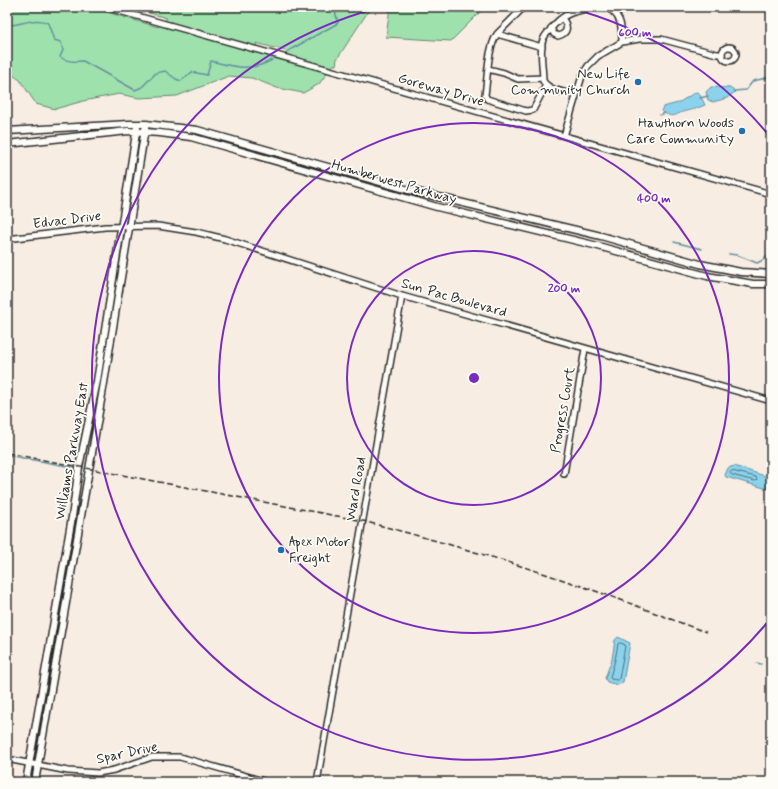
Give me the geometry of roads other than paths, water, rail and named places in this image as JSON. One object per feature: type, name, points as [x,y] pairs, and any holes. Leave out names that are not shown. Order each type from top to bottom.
[{"type":"main road","name":"Williams Parkway East","points":[[26,782],[72,518],[79,467],[97,380],[138,124]]},
{"type":"main road","name":"Humberwest Parkway","points":[[7,130],[146,124],[197,130],[409,190],[601,236],[700,264],[741,272],[771,274]]},
{"type":"main road","name":"Williams Parkway East","points":[[34,782],[104,383],[146,124]]},
{"type":"main road","name":"Humberwest Parkway","points":[[7,144],[88,136],[111,132],[145,132],[176,135],[208,141],[437,207],[598,246],[707,276],[753,284],[771,284]]},
{"type":"street","name":"Goreway Drive","points":[[105,7],[771,194]]},
{"type":"street","points":[[524,7],[497,34],[493,41],[485,94],[487,99],[526,111],[533,110],[546,85]]},
{"type":"street","points":[[576,95],[553,89],[546,85],[543,78],[542,47],[545,36],[551,28],[567,14],[576,9],[598,7]]},
{"type":"street","points":[[604,7],[613,10],[625,7]]},
{"type":"street","points":[[613,10],[621,22],[622,42]]},
{"type":"street","points":[[551,28],[554,34],[558,36],[566,32],[562,18]]},
{"type":"street","points":[[497,34],[542,47]]},
{"type":"street","points":[[564,136],[582,76],[588,66],[598,56],[622,42],[640,39],[661,39],[722,54]]},
{"type":"street","points":[[488,69],[504,73],[518,79],[543,78]]},
{"type":"street","name":"Sun Pac Boulevard","points":[[130,227],[158,226],[176,228],[223,239],[402,296],[771,401]]},
{"type":"street","name":"Edvac Drive","points":[[7,239],[104,227],[130,227]]},
{"type":"street","name":"Ward Road","points":[[318,782],[402,296]]},
{"type":"street","name":"Progress Court","points":[[564,474],[585,349]]},
{"type":"street","name":"Spar Drive","points":[[7,759],[68,771],[98,773],[114,770],[152,757],[173,757],[196,761],[268,782]]},
{"type":"water","points":[[711,87],[730,88],[735,92],[727,98],[713,102],[708,100],[706,92]]},
{"type":"water","points":[[696,92],[699,93],[705,105],[674,116],[661,111],[663,107],[678,103]]},
{"type":"water","points":[[734,466],[771,478],[771,490],[726,477],[725,475],[728,468]]},
{"type":"water","points":[[618,637],[630,643],[623,682],[618,685],[607,682],[605,678],[612,659],[615,640]]},
{"type":"waterway","points":[[288,51],[338,23],[334,7]]},
{"type":"waterway","points":[[7,25],[38,20],[48,23],[54,40],[61,42],[63,50],[60,57],[65,60],[77,62],[83,61],[135,90],[142,87],[156,73],[165,71],[181,81],[192,72],[207,75],[211,61],[227,65],[249,67],[264,64],[272,60]]},
{"type":"waterway","points":[[734,91],[746,90],[753,81],[766,78],[771,74]]},
{"type":"waterway","points":[[700,98],[708,96]]},
{"type":"waterway","points":[[660,115],[665,113]]},
{"type":"waterway","points":[[674,242],[702,249]]},
{"type":"waterway","points":[[729,254],[737,255],[757,263],[771,253]]},
{"type":"waterway","points":[[7,455],[72,467]]},
{"type":"waterway","points":[[757,663],[761,664]]},
{"type":"railway","points":[[7,453],[363,521],[513,563],[706,632]]},
{"type":"place","name":"New Life Community Church","points":[[638,82]]},
{"type":"place","name":"Hawthorn Woods Care Community","points":[[742,131]]},
{"type":"place","name":"Apex Motor Freight","points":[[281,550]]}]
